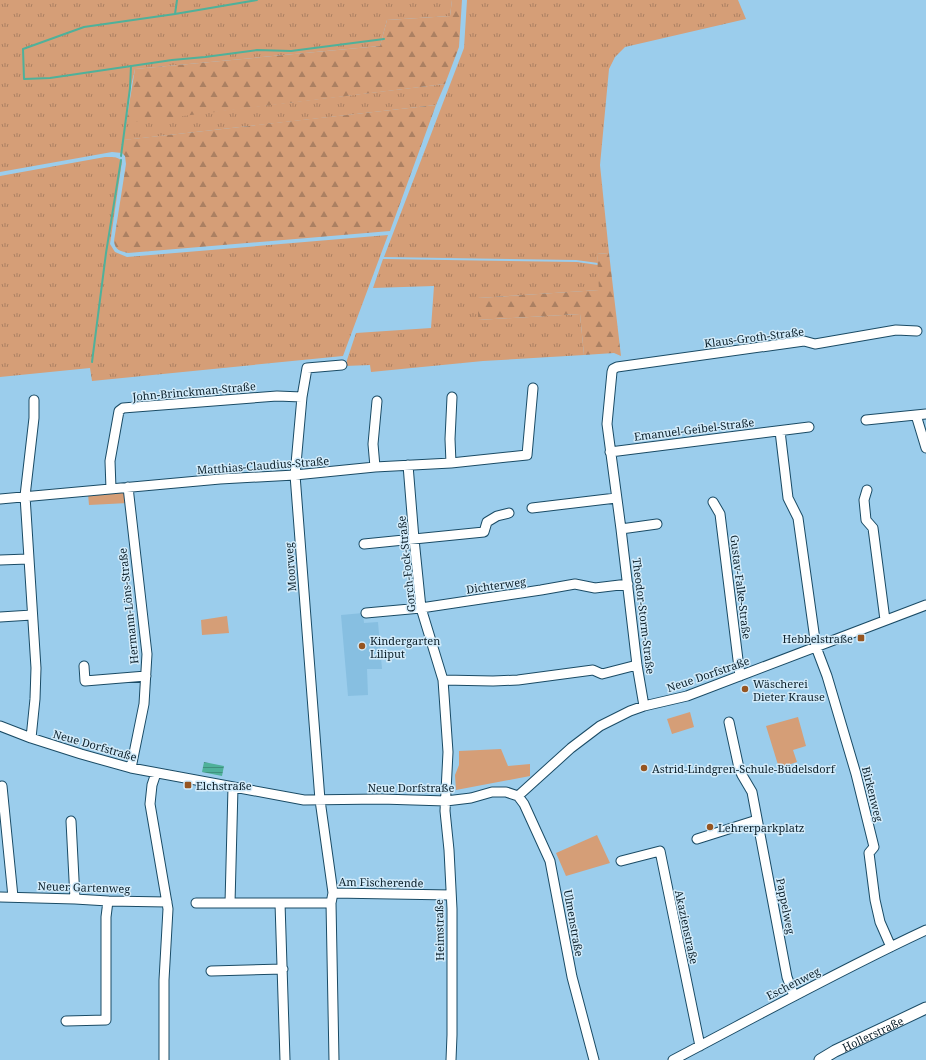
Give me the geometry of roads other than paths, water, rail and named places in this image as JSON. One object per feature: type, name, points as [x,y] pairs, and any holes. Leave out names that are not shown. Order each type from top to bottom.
[{"type":"main road","name":"Hollerstraße","points":[[820,1060],[835,1050],[926,1008]]},
{"type":"street","name":"Klaus-Groth-Straße","points":[[617,367],[804,341],[815,344],[896,330],[917,331]]},
{"type":"street","name":"Moorweg","points":[[320,800],[295,475],[302,397],[307,368],[342,365]]},
{"type":"street","name":"Theodor-Storm-Straße","points":[[617,367],[613,368],[612,372],[607,424],[637,665],[644,706]]},
{"type":"street","name":"Matthias-Claudius-Straße","points":[[0,499],[220,479],[451,463],[527,455],[533,388]]},
{"type":"street","name":"John-Brinckman-Straße","points":[[111,489],[110,461],[119,411],[123,408],[277,396],[302,397]]},
{"type":"street","points":[[451,463],[450,439],[452,397]]},
{"type":"street","points":[[31,738],[35,699],[36,668],[25,496],[34,418],[34,400]]},
{"type":"street","points":[[375,468],[373,444],[376,401]]},
{"type":"street","points":[[866,420],[926,414]]},
{"type":"street","points":[[916,415],[926,448]]},
{"type":"street","name":"Emanuel-Geibel-Straße","points":[[610,452],[809,427]]},
{"type":"street","points":[[780,431],[788,498],[798,518],[816,647]]},
{"type":"street","name":"Gorch-Fock-Straße","points":[[408,465],[421,608],[443,680],[448,752],[446,801]]},
{"type":"street","name":"Hermann-Löns-Straße","points":[[128,487],[147,654],[144,704],[130,768]]},
{"type":"street","points":[[867,490],[864,500],[866,520],[873,528],[885,620]]},
{"type":"street","points":[[532,508],[616,498]]},
{"type":"street","name":"Gustav-Falke-Straße","points":[[713,502],[720,514],[740,676]]},
{"type":"street","points":[[364,544],[484,532],[487,522],[497,516],[509,514]]},
{"type":"street","points":[[621,529],[657,524]]},
{"type":"street","points":[[0,560],[28,559]]},
{"type":"street","name":"Dichterweg","points":[[366,613],[421,608],[574,584],[595,588],[628,584]]},
{"type":"street","name":"Neue Dorfstraße","points":[[0,726],[31,738],[130,768],[304,800],[381,799],[446,801],[471,798],[492,792],[506,792],[518,796],[571,748],[600,726],[630,711],[644,706],[687,696],[926,604]]},
{"type":"street","points":[[0,617],[32,615]]},
{"type":"street","name":"Birkenweg","points":[[816,647],[830,683],[870,827],[874,847],[869,853],[875,900],[880,922],[891,946]]},
{"type":"street","points":[[443,680],[512,680],[547,677],[593,670],[602,674],[637,665]]},
{"type":"street","points":[[84,666],[85,681],[146,676]]},
{"type":"street","name":"Pappelweg","points":[[729,722],[739,768],[752,792],[787,978],[794,996]]},
{"type":"street","points":[[156,773],[152,785],[150,804],[168,909],[164,980],[164,1060]]},
{"type":"street","points":[[2,786],[13,897]]},
{"type":"street","points":[[230,903],[233,787]]},
{"type":"street","name":"Ulmenstraße","points":[[518,796],[524,804],[550,860],[572,977],[594,1060]]},
{"type":"street","name":"Am Fischerende","points":[[320,800],[333,893],[451,895]]},
{"type":"street","name":"Heimstraße","points":[[446,801],[445,811],[451,895],[452,934],[451,1060]]},
{"type":"street","points":[[697,839],[757,820]]},
{"type":"street","points":[[71,821],[75,899]]},
{"type":"street","name":"Akazienstraße","points":[[621,861],[660,851],[700,1046]]},
{"type":"street","points":[[333,893],[331,903],[334,1060]]},
{"type":"street","name":"Neuer Gartenweg","points":[[0,897],[167,902]]},
{"type":"street","points":[[66,1021],[106,1020],[106,917],[108,901]]},
{"type":"street","points":[[280,902],[285,1060]]},
{"type":"street","points":[[196,903],[331,903]]},
{"type":"street","name":"Eschenweg","points":[[673,1060],[891,946],[926,930]]},
{"type":"street","points":[[212,971],[282,969]]},
{"type":"waterway","points":[[175,14],[177,0]]},
{"type":"waterway","points":[[257,0],[84,27],[23,49],[24,79],[50,78],[172,60],[257,50],[291,51],[384,39]]},
{"type":"waterway","points":[[121,156],[130,88],[131,66]]},
{"type":"waterway","points":[[92,362],[106,253],[121,160]]},
{"type":"place","name":"Hebbelstraße","points":[[861,638]]},
{"type":"place","name":"Kindergarten Liliput","points":[[362,646]]},
{"type":"place","name":"Wäscherei Dieter Krause","points":[[745,689]]},
{"type":"place","name":"Astrid-Lindgren-Schule-Büdelsdorf","points":[[644,768]]},
{"type":"place","name":"Elchstraße","points":[[188,785]]},
{"type":"place","name":"Lehrerparkplatz","points":[[710,827]]}]
